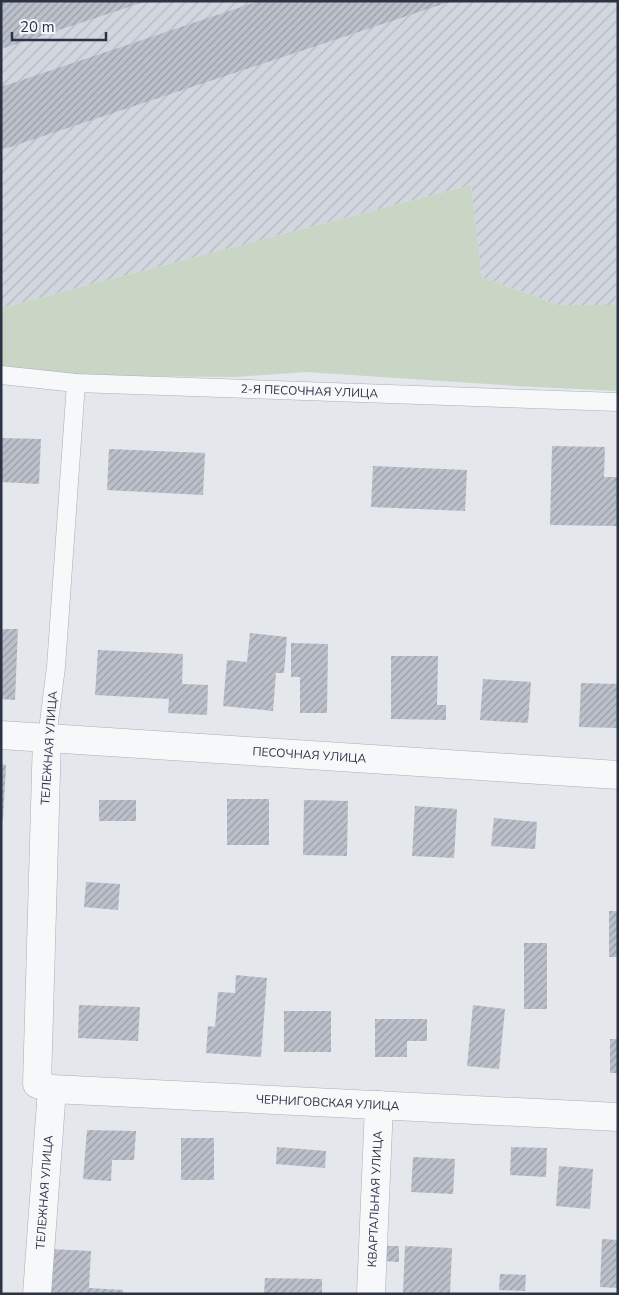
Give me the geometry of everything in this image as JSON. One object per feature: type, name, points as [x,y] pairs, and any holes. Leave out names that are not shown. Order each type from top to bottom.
[{"type":"street","name":"ПЕСОЧНАЯ УЛИЦА","points":[[1,735],[618,775]]},
{"type":"street","name":"ТЕЛЕЖНАЯ УЛИЦА","points":[[37,1294],[45,1086],[48,738]]},
{"type":"street","name":"ЧЕРНИГОВСКАЯ УЛИЦА","points":[[45,1086],[618,1117]]},
{"type":"street","name":"КВАРТАЛЬНАЯ УЛИЦА","points":[[372,1294],[379,1105]]},
{"type":"lane","name":"2-Я ПЕСОЧНАЯ УЛИЦА","points":[[1,375],[76,382],[618,402]]},
{"type":"lane","name":"ТЕЛЕЖНАЯ УЛИЦА","points":[[48,738],[56,667],[76,382]]},
{"type":"shaded area","points":[[1,1],[618,1],[618,305],[558,305],[482,277],[471,185],[1,308]]},
{"type":"green space","points":[[471,185],[482,277],[558,305],[618,305],[618,391],[306,372],[236,377],[1,375],[1,308]]},
{"type":"building","points":[[1,1],[144,1],[144,2],[1,49]]},
{"type":"building","points":[[259,1],[449,2],[1,150],[1,87]]},
{"type":"building","points":[[1,438],[41,439],[39,484],[1,482]]},
{"type":"building","points":[[552,446],[605,447],[604,477],[618,477],[618,526],[550,525]]},
{"type":"building","points":[[109,449],[205,453],[203,495],[107,490]]},
{"type":"building","points":[[373,466],[467,470],[465,511],[371,507]]},
{"type":"building","points":[[1,629],[18,629],[15,700],[1,699]]},
{"type":"building","points":[[250,633],[287,637],[284,673],[276,673],[273,711],[223,706],[227,660],[247,662]]},
{"type":"building","points":[[291,643],[328,644],[327,713],[300,713],[300,677],[291,677]]},
{"type":"building","points":[[98,650],[183,654],[182,684],[208,685],[207,715],[168,713],[169,699],[95,695]]},
{"type":"building","points":[[391,656],[438,656],[437,705],[446,705],[446,720],[391,719]]},
{"type":"building","points":[[483,679],[531,682],[528,723],[480,720]]},
{"type":"building","points":[[581,683],[618,684],[618,728],[579,727]]},
{"type":"building","points":[[1,764],[6,765],[3,820],[1,820]]},
{"type":"building","points":[[227,799],[269,799],[269,845],[227,845]]},
{"type":"building","points":[[99,800],[136,800],[136,821],[99,821]]},
{"type":"building","points":[[304,800],[348,801],[347,856],[303,855]]},
{"type":"building","points":[[415,806],[457,809],[454,858],[412,856]]},
{"type":"building","points":[[494,818],[537,822],[535,849],[491,846]]},
{"type":"building","points":[[86,882],[120,884],[118,910],[84,907]]},
{"type":"building","points":[[609,911],[618,911],[618,957],[609,957]]},
{"type":"building","points":[[524,943],[547,943],[547,1009],[524,1009]]},
{"type":"building","points":[[236,975],[267,978],[261,1057],[206,1053],[208,1026],[215,1027],[218,992],[235,993]]},
{"type":"building","points":[[79,1005],[140,1007],[138,1041],[78,1038]]},
{"type":"building","points":[[473,1005],[505,1009],[499,1069],[467,1066]]},
{"type":"building","points":[[284,1011],[331,1011],[331,1052],[284,1052]]},
{"type":"building","points":[[375,1019],[427,1019],[427,1041],[407,1041],[407,1057],[375,1057]]},
{"type":"building","points":[[610,1039],[618,1039],[618,1073],[610,1073]]},
{"type":"building","points":[[87,1130],[136,1131],[134,1160],[112,1160],[111,1181],[83,1179]]},
{"type":"building","points":[[181,1138],[214,1138],[214,1180],[181,1180]]},
{"type":"building","points":[[277,1147],[326,1151],[325,1168],[276,1164]]},
{"type":"building","points":[[511,1147],[547,1148],[546,1177],[510,1175]]},
{"type":"building","points":[[413,1157],[455,1159],[453,1194],[411,1192]]},
{"type":"building","points":[[559,1166],[593,1169],[590,1209],[556,1206]]},
{"type":"building","points":[[602,1239],[618,1240],[617,1288],[600,1287]]},
{"type":"building","points":[[385,1246],[399,1246],[399,1262],[384,1261]]},
{"type":"building","points":[[405,1246],[452,1248],[450,1294],[403,1294]]},
{"type":"building","points":[[50,1249],[91,1251],[89,1288],[123,1290],[123,1294],[48,1294]]},
{"type":"building","points":[[500,1274],[526,1275],[525,1291],[499,1290]]},
{"type":"building","points":[[265,1278],[322,1279],[322,1294],[264,1294]]}]
